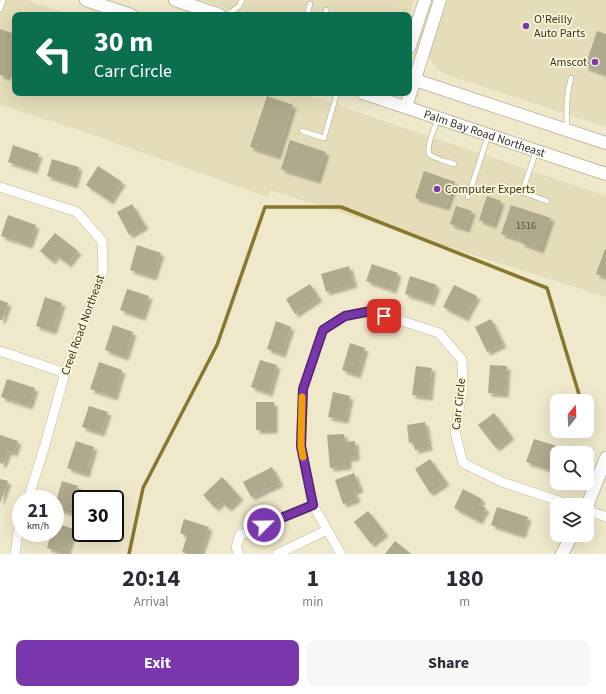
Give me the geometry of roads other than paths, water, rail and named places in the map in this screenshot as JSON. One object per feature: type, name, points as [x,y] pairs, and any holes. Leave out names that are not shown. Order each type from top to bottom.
[{"type":"main road","points":[[86,0],[122,12]]},
{"type":"main road","points":[[175,0],[211,12]]},
{"type":"main road","points":[[412,38],[424,0]]},
{"type":"main road","points":[[440,0],[412,79],[606,143]]},
{"type":"main road","name":"Palm Bay Road Northeast","points":[[381,96],[393,98],[406,107],[606,174]]},
{"type":"main road","points":[[406,107],[408,96]]},
{"type":"main road","points":[[590,498],[606,458]]},
{"type":"main road","points":[[562,554],[568,542]]},
{"type":"street","name":"Creel Road Northeast","points":[[0,187],[77,212],[102,241],[103,271],[65,374],[31,490]]},
{"type":"street","name":"Carr Circle","points":[[341,554],[313,505],[301,446],[303,389],[323,330],[345,316],[371,311],[438,333],[462,360],[463,390],[455,432],[463,463],[502,482],[550,498]]},
{"type":"street","points":[[0,351],[65,374]]},
{"type":"street","points":[[239,554],[236,547],[240,535],[313,505]]},
{"type":"street","points":[[594,513],[606,517]]},
{"type":"street","points":[[277,554],[327,530]]},
{"type":"street","points":[[15,554],[17,542]]},
{"type":"lane","points":[[0,9],[3,0]]},
{"type":"lane","points":[[231,12],[239,6],[242,0]]},
{"type":"lane","points":[[309,12],[310,4]]},
{"type":"lane","points":[[568,130],[566,110],[568,89],[571,78]]},
{"type":"lane","points":[[302,131],[324,138],[336,96]]},
{"type":"lane","points":[[438,117],[428,152],[434,157],[454,164]]},
{"type":"lane","points":[[468,197],[489,134]]},
{"type":"lane","points":[[522,192],[536,150]]},
{"type":"lane","points":[[505,186],[547,201]]},
{"type":"waterway","points":[[129,554],[143,488],[217,345],[265,207],[341,207],[547,288],[579,394]]},
{"type":"place","name":"O'Reilly Auto Parts","points":[[526,26]]},
{"type":"place","name":"Amscot","points":[[595,62]]},
{"type":"place","name":"Computer Experts","points":[[437,189]]}]
